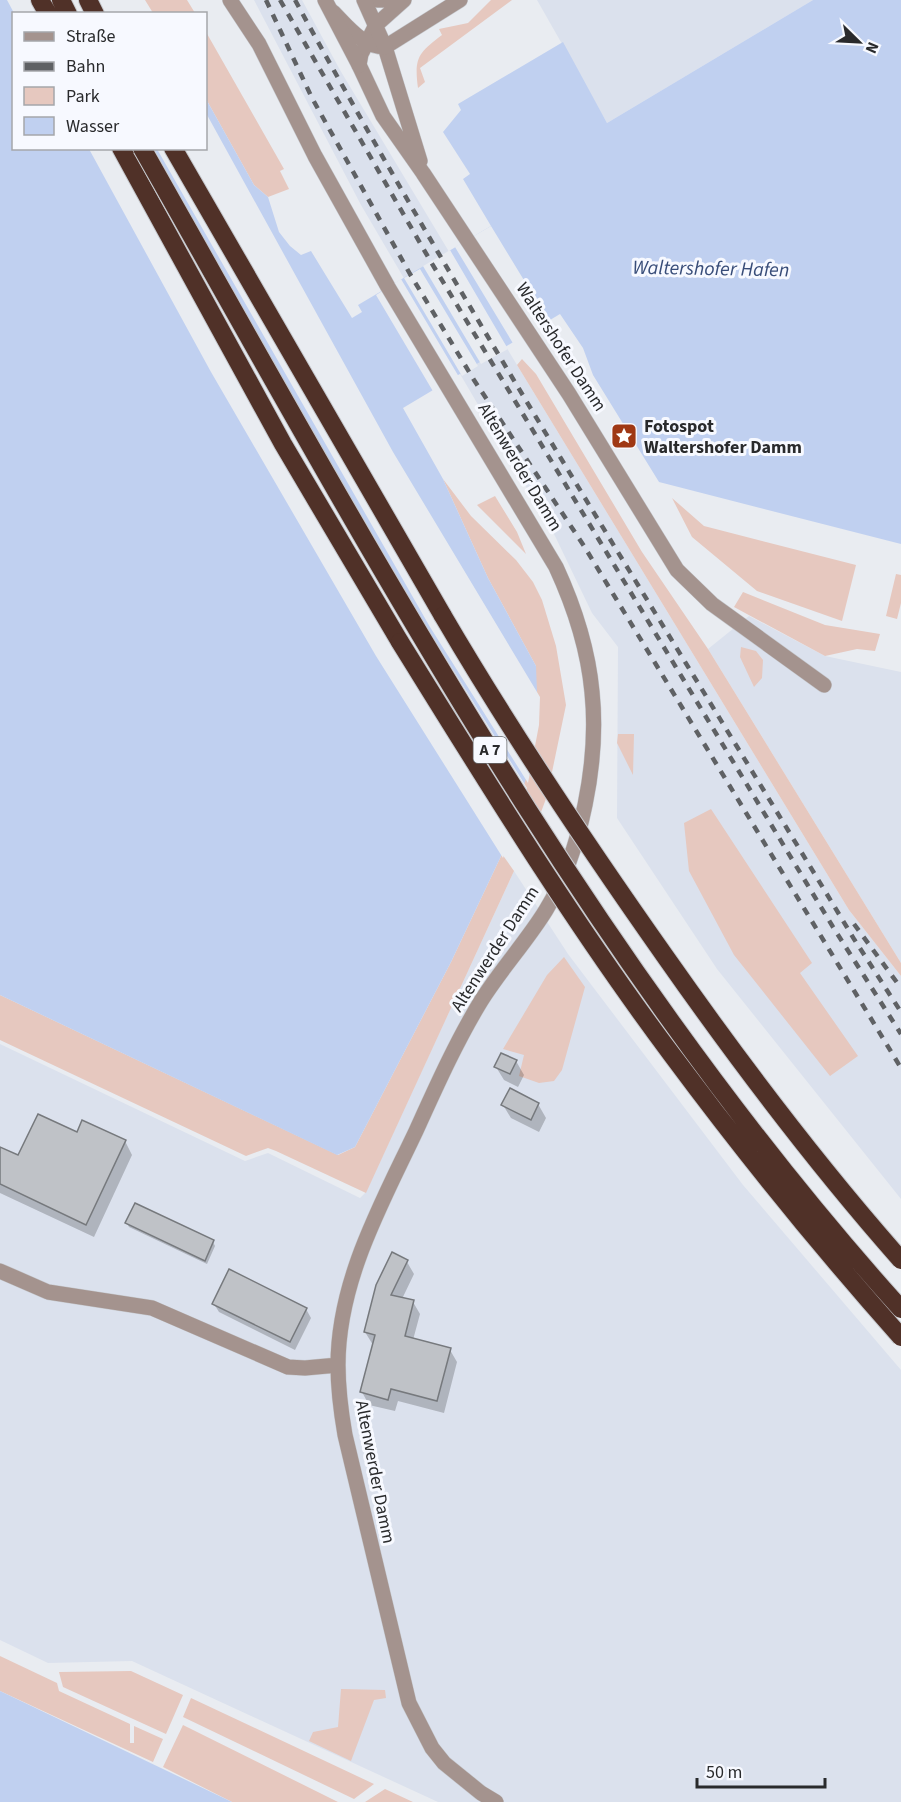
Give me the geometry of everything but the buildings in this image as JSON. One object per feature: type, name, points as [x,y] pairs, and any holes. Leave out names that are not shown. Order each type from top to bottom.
[{"type":"highway","name":"A 7","points":[[122,150],[283,444],[400,642],[495,794],[671,1053],[809,1231],[901,1336]]},
{"type":"highway","name":"A 7","points":[[143,150],[417,632],[544,836],[653,997],[727,1096],[824,1218],[901,1309]]},
{"type":"highway","name":"A 7","points":[[174,150],[506,721],[631,909],[711,1022],[779,1112],[901,1260]]},
{"type":"street","name":"Altenwerder Damm","points":[[230,0],[259,44],[315,156],[388,287],[542,542],[574,611],[592,692],[594,726],[588,784],[575,842],[547,909],[503,968],[470,1021],[370,1228],[348,1291],[338,1365],[339,1399],[353,1476],[409,1703],[432,1748],[444,1763],[474,1788],[496,1802]]},
{"type":"street","points":[[364,0],[385,47]]},
{"type":"street","points":[[377,0],[390,0]]},
{"type":"street","points":[[359,65],[366,42],[376,25],[404,0]]},
{"type":"street","points":[[327,4],[366,42],[385,47],[460,0]]},
{"type":"street","points":[[327,4],[359,65]]},
{"type":"street","name":"Waltershofer Damm","points":[[385,47],[423,173]]},
{"type":"street","name":"Waltershofer Damm","points":[[359,65],[383,116],[537,344],[684,577],[712,604],[824,685]]},
{"type":"street","points":[[0,1271],[48,1292],[152,1308],[288,1367],[338,1365]]},
{"type":"shaded area","points":[[254,0],[302,0],[340,70],[517,365],[849,910],[901,976],[901,1199],[717,969],[617,818],[618,647],[592,613],[555,536],[361,205]]},
{"type":"shaded area","points":[[537,0],[813,0],[607,123]]},
{"type":"shaded area","points":[[749,616],[825,656],[901,672],[901,963],[708,649]]},
{"type":"shaded area","points":[[514,871],[568,954],[743,1185],[901,1370],[901,1802],[438,1802],[132,1661],[48,1663],[0,1640],[0,1044],[245,1161],[268,1153],[360,1198],[366,1192]]},
{"type":"green space","points":[[145,0],[187,0],[194,12],[152,12]]},
{"type":"green space","points":[[491,0],[512,0],[420,68],[425,82],[418,88],[417,70],[420,57],[442,35],[439,29],[468,23]]},
{"type":"green space","points":[[207,34],[284,169],[280,171],[289,189],[268,197],[254,185],[207,101]]},
{"type":"green space","points":[[522,359],[536,374],[642,552],[708,649],[901,963],[901,976],[849,910],[517,365]]},
{"type":"green space","points":[[443,479],[471,516],[516,560],[533,582],[542,600],[556,646],[566,705],[547,796],[537,823],[520,802],[536,666],[488,578]]},
{"type":"green space","points":[[495,496],[517,532],[526,554],[477,505]]},
{"type":"green space","points":[[672,498],[704,526],[856,565],[842,621],[757,591],[692,537]]},
{"type":"green space","points":[[896,574],[901,575],[901,603],[897,619],[886,616]]},
{"type":"green space","points":[[743,592],[825,625],[880,634],[875,651],[857,649],[825,656],[734,607]]},
{"type":"green space","points":[[741,647],[756,651],[763,660],[762,678],[754,687],[740,657]]},
{"type":"green space","points":[[618,734],[634,734],[633,775],[617,743]]},
{"type":"green space","points":[[711,809],[812,963],[800,973],[858,1056],[830,1076],[734,955],[689,871],[684,823]]},
{"type":"green space","points":[[502,854],[514,871],[366,1193],[268,1148],[246,1156],[0,1040],[0,995],[338,1155],[355,1147],[451,962]]},
{"type":"green space","points":[[564,957],[585,987],[562,1070],[554,1081],[539,1083],[519,1076],[524,1055],[503,1049],[547,975]]},
{"type":"green space","points":[[0,1656],[57,1683],[59,1691],[130,1724],[130,1743],[134,1743],[134,1726],[163,1739],[153,1762],[0,1691]]},
{"type":"green space","points":[[131,1671],[183,1695],[166,1734],[63,1687],[59,1672]]},
{"type":"green space","points":[[341,1689],[385,1690],[386,1698],[374,1700],[351,1761],[309,1741],[313,1732],[338,1727]]},
{"type":"green space","points":[[191,1698],[374,1784],[354,1799],[183,1717]]},
{"type":"green space","points":[[183,1725],[338,1802],[232,1802],[163,1767]]},
{"type":"green space","points":[[385,1789],[413,1802],[365,1802]]},
{"type":"water","name":"Waltershofer Hafen","points":[[0,0],[7,0],[13,12],[12,150],[207,150],[207,101],[254,185],[268,197],[279,232],[301,255],[311,251],[352,318],[362,312],[358,305],[491,226],[463,179],[470,174],[443,132],[461,110],[458,104],[563,42],[607,123],[813,0],[901,0],[901,544],[659,482],[593,375],[583,348],[560,314],[403,408],[443,479],[488,578],[536,666],[537,692],[530,766],[502,854],[451,962],[355,1147],[337,1155],[0,995]]},
{"type":"water","points":[[0,1691],[232,1802],[0,1802]]},
{"type":"pier","points":[[207,115],[393,452],[540,697],[539,725],[528,783],[430,627],[158,150],[207,150]]},
{"type":"pier","points":[[90,150],[155,150],[261,343],[427,628],[527,788],[503,858],[376,656],[211,372]]},
{"type":"pier","points":[[491,226],[550,323],[514,345],[455,247]]},
{"type":"pier","points":[[450,250],[508,349],[481,364],[423,266]]},
{"type":"pier","points":[[420,269],[478,366],[462,376],[404,278]]},
{"type":"pier","points":[[401,279],[459,377],[434,393],[376,295]]},
{"type":"railway","points":[[266,0],[312,98],[410,274],[474,380],[584,546],[901,1068]]},
{"type":"railway","points":[[280,0],[431,262],[833,927],[901,1034]]},
{"type":"railway","points":[[295,0],[429,237],[569,472],[854,939],[901,1012]]},
{"type":"railway","points":[[854,924],[901,988]]},
{"type":"place","name":"Fotospot Waltershofer Damm","points":[[624,436]]}]
